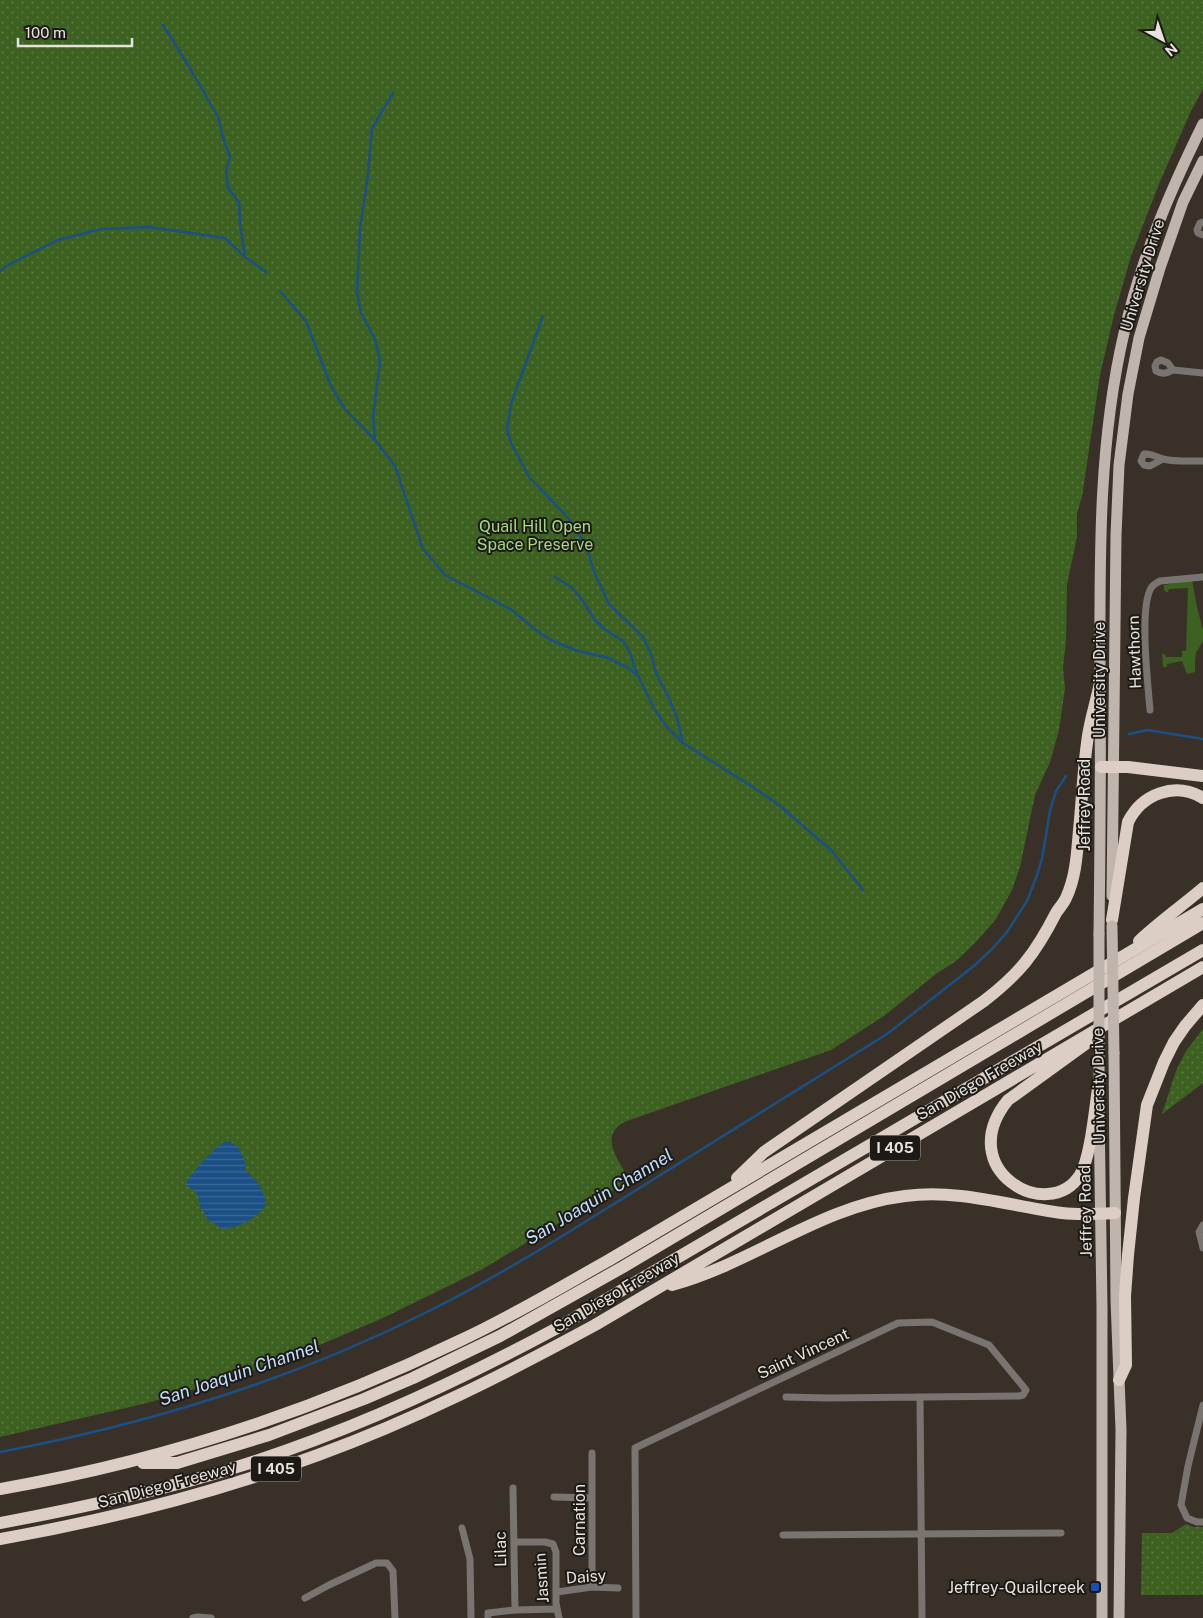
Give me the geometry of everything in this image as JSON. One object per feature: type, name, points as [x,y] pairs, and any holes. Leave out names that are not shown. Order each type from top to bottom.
[{"type":"highway","points":[[723,1192],[764,1152],[984,1001],[1016,975],[1033,954],[1049,929],[1057,911],[1066,899],[1072,882],[1079,840],[1087,741],[1100,683]]},
{"type":"highway","points":[[1101,767],[1203,776]]},
{"type":"highway","points":[[1112,923],[1128,822],[1132,814],[1144,801],[1164,791],[1182,790],[1203,798]]},
{"type":"highway","points":[[1120,957],[1159,922],[1203,888]]},
{"type":"highway","name":"San Diego Freeway","points":[[0,1489],[120,1464],[251,1426],[348,1390],[460,1341],[609,1260],[1120,957],[1203,910]]},
{"type":"highway","name":"San Diego Freeway","points":[[120,1464],[177,1463],[269,1435],[381,1392],[500,1336],[632,1262],[1203,923]]},
{"type":"highway","points":[[0,1523],[110,1502],[240,1466],[305,1444],[408,1403],[494,1362],[576,1318],[1203,950]]},
{"type":"highway","name":"San Diego Freeway","points":[[0,1539],[151,1507],[230,1485],[318,1455],[374,1433],[481,1385],[538,1356],[655,1289],[1203,967]]},
{"type":"highway","points":[[1119,1380],[1126,1365],[1125,1296],[1128,1255],[1147,1105],[1174,1042],[1203,1005]]},
{"type":"highway","points":[[1099,1082],[1086,1162],[1074,1183],[1058,1192],[1037,1194],[1026,1191],[1007,1179],[998,1169],[990,1145],[992,1131],[1000,1110],[1008,1100],[1136,1007]]},
{"type":"highway","points":[[655,1289],[694,1279],[823,1219],[851,1208],[906,1195],[970,1196],[1064,1213],[1116,1213]]},
{"type":"main road","name":"University Drive","points":[[1100,683],[1099,611],[1102,498],[1104,455],[1113,389],[1124,333],[1159,220],[1178,174],[1203,124]]},
{"type":"main road","name":"University Drive","points":[[1116,1213],[1112,923],[1116,536],[1119,465],[1128,394],[1139,338],[1160,268],[1183,202],[1203,161]]},
{"type":"main road","name":"Jeffrey Road","points":[[1100,683],[1099,1082],[1102,1618]]},
{"type":"main road","name":"Jeffrey Road","points":[[1116,1213],[1116,1300],[1120,1430],[1119,1618]]},
{"type":"street","points":[[1203,222],[1200,223],[1197,230],[1198,233],[1203,235]]},
{"type":"street","points":[[1173,370],[1203,373]]},
{"type":"street","points":[[1163,459],[1184,462],[1203,461]]},
{"type":"street","name":"Hawthorn","points":[[1150,710],[1145,626],[1146,606],[1150,589],[1160,581],[1203,577]]},
{"type":"street","points":[[1202,1248],[1200,1232],[1203,1225]]},
{"type":"street","name":"Saint Vincent","points":[[636,1618],[635,1448],[898,1323],[932,1322],[989,1345],[1026,1390],[1023,1396],[786,1397]]},
{"type":"street","points":[[920,1397],[922,1618]]},
{"type":"street","points":[[1203,1405],[1188,1466],[1181,1505],[1187,1518],[1203,1522]]},
{"type":"street","name":"Carnation","points":[[592,1453],[592,1586]]},
{"type":"street","name":"Lilac","points":[[513,1488],[514,1610]]},
{"type":"street","points":[[554,1497],[592,1498]]},
{"type":"street","points":[[462,1528],[470,1560],[471,1618]]},
{"type":"street","points":[[783,1535],[1060,1533]]},
{"type":"street","name":"Jasmin","points":[[514,1542],[546,1542],[553,1544],[556,1552],[557,1608],[559,1618]]},
{"type":"street","points":[[305,1598],[376,1563],[387,1563],[393,1571],[395,1618]]},
{"type":"street","name":"Daisy","points":[[557,1592],[592,1586],[618,1588]]},
{"type":"street","points":[[488,1615],[514,1610],[557,1608]]},
{"type":"street","points":[[193,1618],[208,1618]]},
{"type":"green space","name":"Quail Hill Open Space Preserve","points":[[0,0],[1203,0],[1203,89],[1190,113],[1159,184],[1131,256],[1114,315],[1100,375],[1082,497],[1077,513],[1077,537],[1067,584],[1066,642],[1063,667],[1065,688],[1059,730],[1050,762],[1035,795],[1020,867],[1012,890],[996,919],[975,943],[956,961],[936,974],[884,1016],[831,1050],[624,1122],[616,1128],[612,1135],[612,1142],[616,1157],[630,1180],[481,1270],[383,1318],[239,1376],[147,1403],[0,1437]]},
{"type":"green space","points":[[1192,580],[1203,630],[1203,641],[1196,653],[1195,672],[1187,674],[1182,661],[1167,664],[1167,667],[1163,667],[1162,654],[1165,654],[1166,657],[1182,657],[1182,651],[1186,651],[1188,588],[1169,589],[1166,592],[1164,585]]},
{"type":"green space","points":[[1203,1029],[1203,1083],[1162,1114],[1176,1071],[1186,1051]]},
{"type":"green space","points":[[1186,1524],[1193,1527],[1203,1527],[1203,1595],[1141,1595],[1142,1533],[1172,1533]]},
{"type":"water","points":[[225,1141],[230,1142],[241,1152],[246,1171],[260,1186],[266,1205],[247,1222],[223,1229],[208,1220],[200,1206],[197,1193],[186,1185],[187,1181],[201,1164]]},
{"type":"waterway","points":[[163,25],[218,117],[230,157],[226,171],[228,188],[239,202],[245,257]]},
{"type":"waterway","points":[[375,440],[373,417],[380,361],[375,339],[361,313],[357,292],[360,229],[372,128],[393,93]]},
{"type":"waterway","points":[[0,271],[58,240],[101,229],[149,227],[225,238],[245,257],[266,272]]},
{"type":"waterway","points":[[280,291],[306,321],[331,386],[345,409],[375,440],[395,466],[423,549],[445,575],[512,610],[551,640],[575,650],[608,658],[627,667],[638,676],[655,710],[667,727],[683,743],[780,806],[831,850],[863,890]]},
{"type":"waterway","points":[[543,316],[511,404],[507,429],[511,443],[529,477],[569,519],[586,545],[594,572],[609,604],[643,637],[651,654],[656,673],[677,718],[683,743]]},
{"type":"waterway","points":[[555,577],[571,587],[603,628],[623,641],[629,650],[637,674]]},
{"type":"waterway","name":"San Joaquin Channel","points":[[1129,734],[1148,730],[1203,739]]},
{"type":"waterway","name":"San Joaquin Channel","points":[[0,1452],[111,1428],[220,1396],[326,1358],[378,1335],[446,1302],[531,1255],[887,1034],[975,965],[1007,932],[1027,901],[1036,878],[1042,859],[1050,811],[1056,791],[1066,776]]},
{"type":"place","name":"Jeffrey-Quailcreek","points":[[1095,1587]]}]
